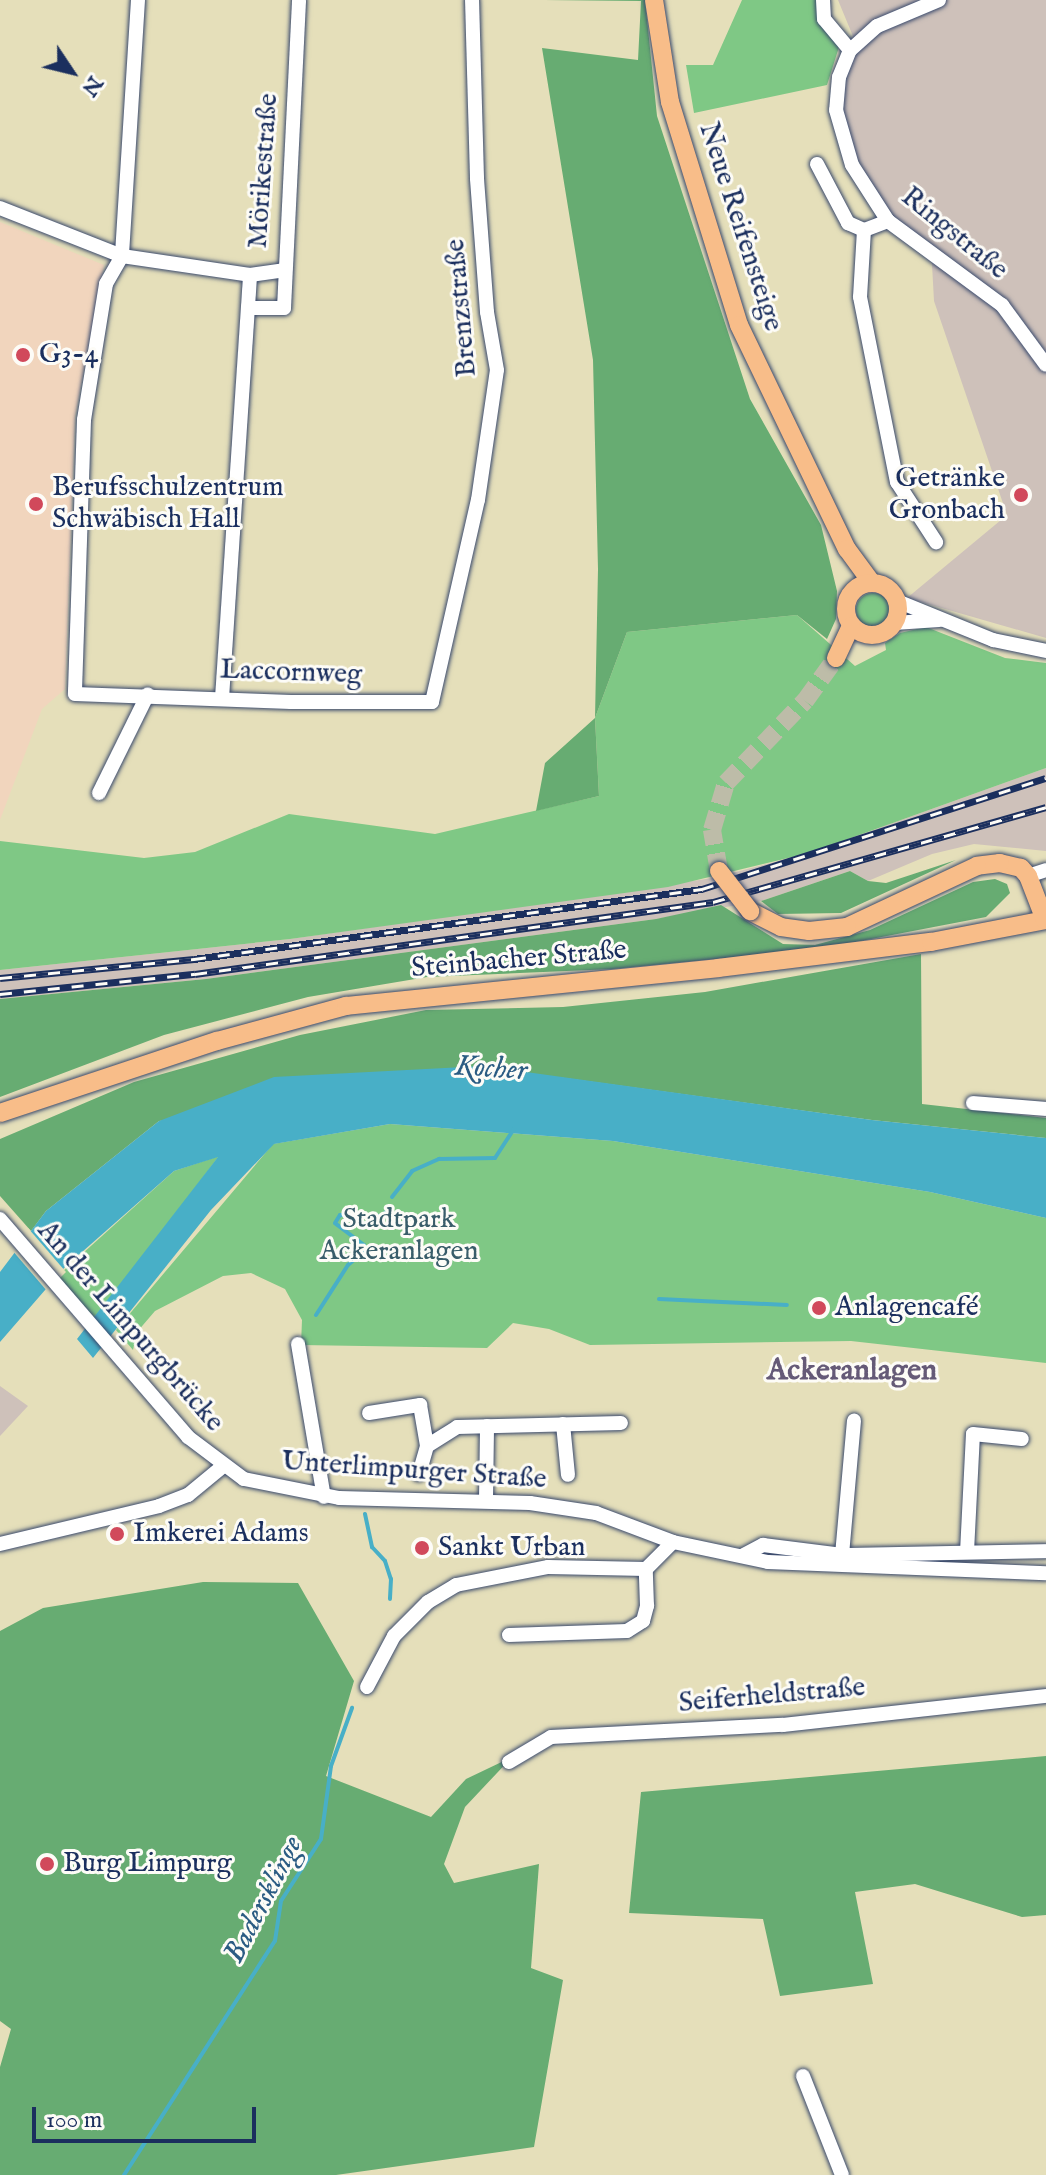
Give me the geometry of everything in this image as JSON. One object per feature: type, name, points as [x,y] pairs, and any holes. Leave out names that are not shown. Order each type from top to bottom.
[{"type":"main road","name":"Neue Reifensteige","points":[[654,0],[670,102],[739,325],[847,549],[872,583]]},
{"type":"main road","name":"Neue Reifensteige","points":[[847,549],[853,592]]},
{"type":"main road","points":[[872,583],[887,588],[897,601],[894,623],[884,633],[856,630],[846,609],[853,592],[872,583]]},
{"type":"main road","points":[[839,654],[856,630]]},
{"type":"main road","points":[[719,871],[750,911],[781,927],[809,931],[847,927],[977,866],[1000,863],[1028,876],[1046,920]]},
{"type":"main road","name":"Steinbacher Straße","points":[[3,1115],[217,1041],[346,1006],[748,965],[931,942],[1046,920]]},
{"type":"street","points":[[122,256],[138,0]]},
{"type":"street","name":"Mörikestraße","points":[[222,698],[250,275],[284,270],[299,0]]},
{"type":"street","name":"Brenzstraße","points":[[432,702],[478,500],[497,370],[487,312],[478,193],[472,0]]},
{"type":"street","points":[[823,0],[824,19],[850,50],[877,26],[939,0]]},
{"type":"street","name":"Ringstraße","points":[[850,50],[839,77],[836,110],[852,165],[888,221],[1002,305],[1046,365]]},
{"type":"street","points":[[817,164],[848,223],[864,230],[888,221]]},
{"type":"street","points":[[0,208],[122,256],[250,275]]},
{"type":"street","points":[[864,230],[860,297],[897,482],[936,542]]},
{"type":"street","name":"Laccornweg","points":[[122,256],[106,284],[84,420],[75,694],[432,702]]},
{"type":"street","points":[[249,308],[284,308],[284,270]]},
{"type":"street","points":[[897,601],[993,640],[1046,651]]},
{"type":"street","points":[[894,623],[943,619]]},
{"type":"street","points":[[99,793],[148,694]]},
{"type":"street","points":[[1028,876],[1046,870]]},
{"type":"street","points":[[973,1103],[1046,1109]]},
{"type":"street","name":"An der Limpurgbrücke","points":[[0,1219],[188,1437],[222,1467]]},
{"type":"street","points":[[298,1344],[324,1497]]},
{"type":"street","points":[[369,1413],[420,1405],[427,1446],[419,1474]]},
{"type":"street","points":[[842,1555],[854,1421]]},
{"type":"street","points":[[427,1446],[457,1427],[621,1423]]},
{"type":"street","points":[[563,1424],[568,1475]]},
{"type":"street","points":[[486,1500],[487,1426]]},
{"type":"street","points":[[967,1552],[973,1434],[1022,1439]]},
{"type":"street","points":[[0,1544],[159,1506],[188,1495],[222,1467]]},
{"type":"street","name":"Unterlimpurger Straße","points":[[222,1467],[274,1489],[324,1497],[486,1500],[596,1513],[673,1542],[768,1562],[1046,1573]]},
{"type":"street","points":[[367,1687],[394,1636],[428,1602],[456,1585],[548,1567],[646,1569],[673,1542]]},
{"type":"street","name":"Unterlimpurger Straße","points":[[742,1556],[763,1545],[842,1555],[1046,1551]]},
{"type":"street","points":[[509,1635],[627,1631],[643,1621],[647,1606],[646,1569]]},
{"type":"street","name":"Seiferheldstraße","points":[[509,1762],[551,1737],[783,1725],[1046,1696]]},
{"type":"street","points":[[803,2076],[842,2175]]},
{"type":"shaded area","points":[[838,0],[1046,0],[1046,638],[907,598],[1007,515],[934,301],[931,246],[890,217],[830,111],[857,46]]},
{"type":"shaded area","name":"Berufsschulzentrum Schwäbisch Hall","points":[[0,222],[104,265],[75,416],[65,689],[42,709],[0,820]]},
{"type":"shaded area","points":[[1046,768],[1046,851],[974,844],[932,854],[868,881],[850,871],[761,901],[656,919],[206,979],[0,999],[0,970],[290,939],[713,878],[809,853]]},
{"type":"shaded area","points":[[0,1386],[28,1406],[0,1436]]},
{"type":"green space","points":[[544,0],[645,0],[657,116],[750,399],[821,525],[837,591],[836,619],[827,639],[797,615],[627,632],[595,718],[598,569],[593,360],[542,48],[638,60],[641,1]]},
{"type":"green space","points":[[742,0],[819,0],[839,47],[827,85],[694,113],[686,65],[713,65]]},
{"type":"green space","points":[[873,593],[885,598],[890,610],[885,622],[873,627],[861,622],[856,610],[861,598]]},
{"type":"green space","points":[[797,615],[855,666],[886,650],[885,643],[900,633],[926,627],[1005,658],[1046,663],[1046,768],[809,853],[668,887],[290,939],[0,970],[0,841],[144,858],[195,852],[289,814],[435,834],[599,796],[595,718],[627,632]]},
{"type":"green space","points":[[595,718],[599,796],[536,811],[545,763]]},
{"type":"green space","points":[[956,860],[841,913],[778,914],[761,901],[850,871],[868,881],[886,883]]},
{"type":"green space","points":[[995,879],[1007,884],[1010,893],[986,917],[819,949],[613,969],[427,977],[308,997],[164,1035],[0,1097],[0,999],[206,979],[656,919],[721,905],[783,944],[815,945],[870,930],[973,882]]},
{"type":"green space","points":[[921,954],[922,1104],[1046,1118],[1046,1138],[872,1120],[557,1077],[159,1121],[46,1211],[31,1231],[0,1196],[0,1139],[134,1082],[300,1035],[426,1010],[563,1007],[705,992]]},
{"type":"green space","name":"Stadtpark Ackeranlagen","points":[[390,1124],[613,1141],[930,1192],[1046,1218],[1046,1363],[851,1341],[590,1345],[549,1329],[513,1323],[487,1348],[301,1345],[302,1320],[285,1289],[251,1273],[223,1276],[155,1311],[137,1332],[133,1350],[116,1330],[273,1144]]},
{"type":"green space","points":[[219,1156],[88,1325],[51,1282],[174,1171]]},
{"type":"green space","points":[[203,1582],[298,1583],[354,1681],[326,1776],[431,1817],[466,1779],[512,1757],[465,1807],[444,1864],[454,1883],[539,1864],[531,1968],[563,1980],[534,2147],[336,2175],[0,2175],[0,2067],[11,2029],[0,2021],[0,1631],[43,1608]]},
{"type":"green space","points":[[1046,1756],[1046,1915],[1022,1917],[915,1884],[855,1892],[873,1984],[780,1996],[763,1919],[629,1913],[641,1792]]},
{"type":"water","name":"Kocher","points":[[483,1066],[872,1120],[1046,1138],[1046,1218],[930,1192],[613,1141],[390,1124],[274,1144],[211,1210],[93,1358],[77,1339],[218,1157],[174,1171],[65,1267],[0,1342],[0,1272],[46,1211],[159,1121],[274,1077]]},
{"type":"pier","points":[[28,1228],[66,1272],[47,1291],[12,1250]]},
{"type":"waterway","points":[[392,1197],[412,1171],[439,1159],[495,1158],[514,1129]]},
{"type":"waterway","points":[[316,1315],[348,1265],[364,1251],[364,1245],[335,1223],[340,1215],[382,1216],[388,1210]]},
{"type":"waterway","points":[[659,1299],[787,1305]]},
{"type":"waterway","name":"Badersklinge","points":[[365,1514],[372,1547],[385,1561],[391,1579],[390,1599]]},
{"type":"waterway","name":"Badersklinge","points":[[124,2175],[275,1941],[281,1901],[321,1839],[331,1766],[352,1708]]},
{"type":"tunnel","points":[[719,871],[712,830],[726,783],[805,701],[836,658]]},
{"type":"railway","points":[[0,978],[194,959],[702,889],[1046,778]]},
{"type":"railway","points":[[0,994],[195,974],[713,902],[1046,807]]},
{"type":"place","name":"G3-4","points":[[23,355]]},
{"type":"place","name":"Getränke Gronbach","points":[[1021,495]]},
{"type":"place","name":"Berufsschulzentrum Schwäbisch Hall","points":[[36,504]]},
{"type":"place","name":"Anlagencafé","points":[[819,1308]]},
{"type":"place","name":"Imkerei Adams","points":[[117,1534]]},
{"type":"place","name":"Sankt Urban","points":[[422,1548]]},
{"type":"place","name":"Burg Limpurg","points":[[47,1864]]},
{"type":"district","name":"Ackeranlagen","points":[[852,1371]]}]
